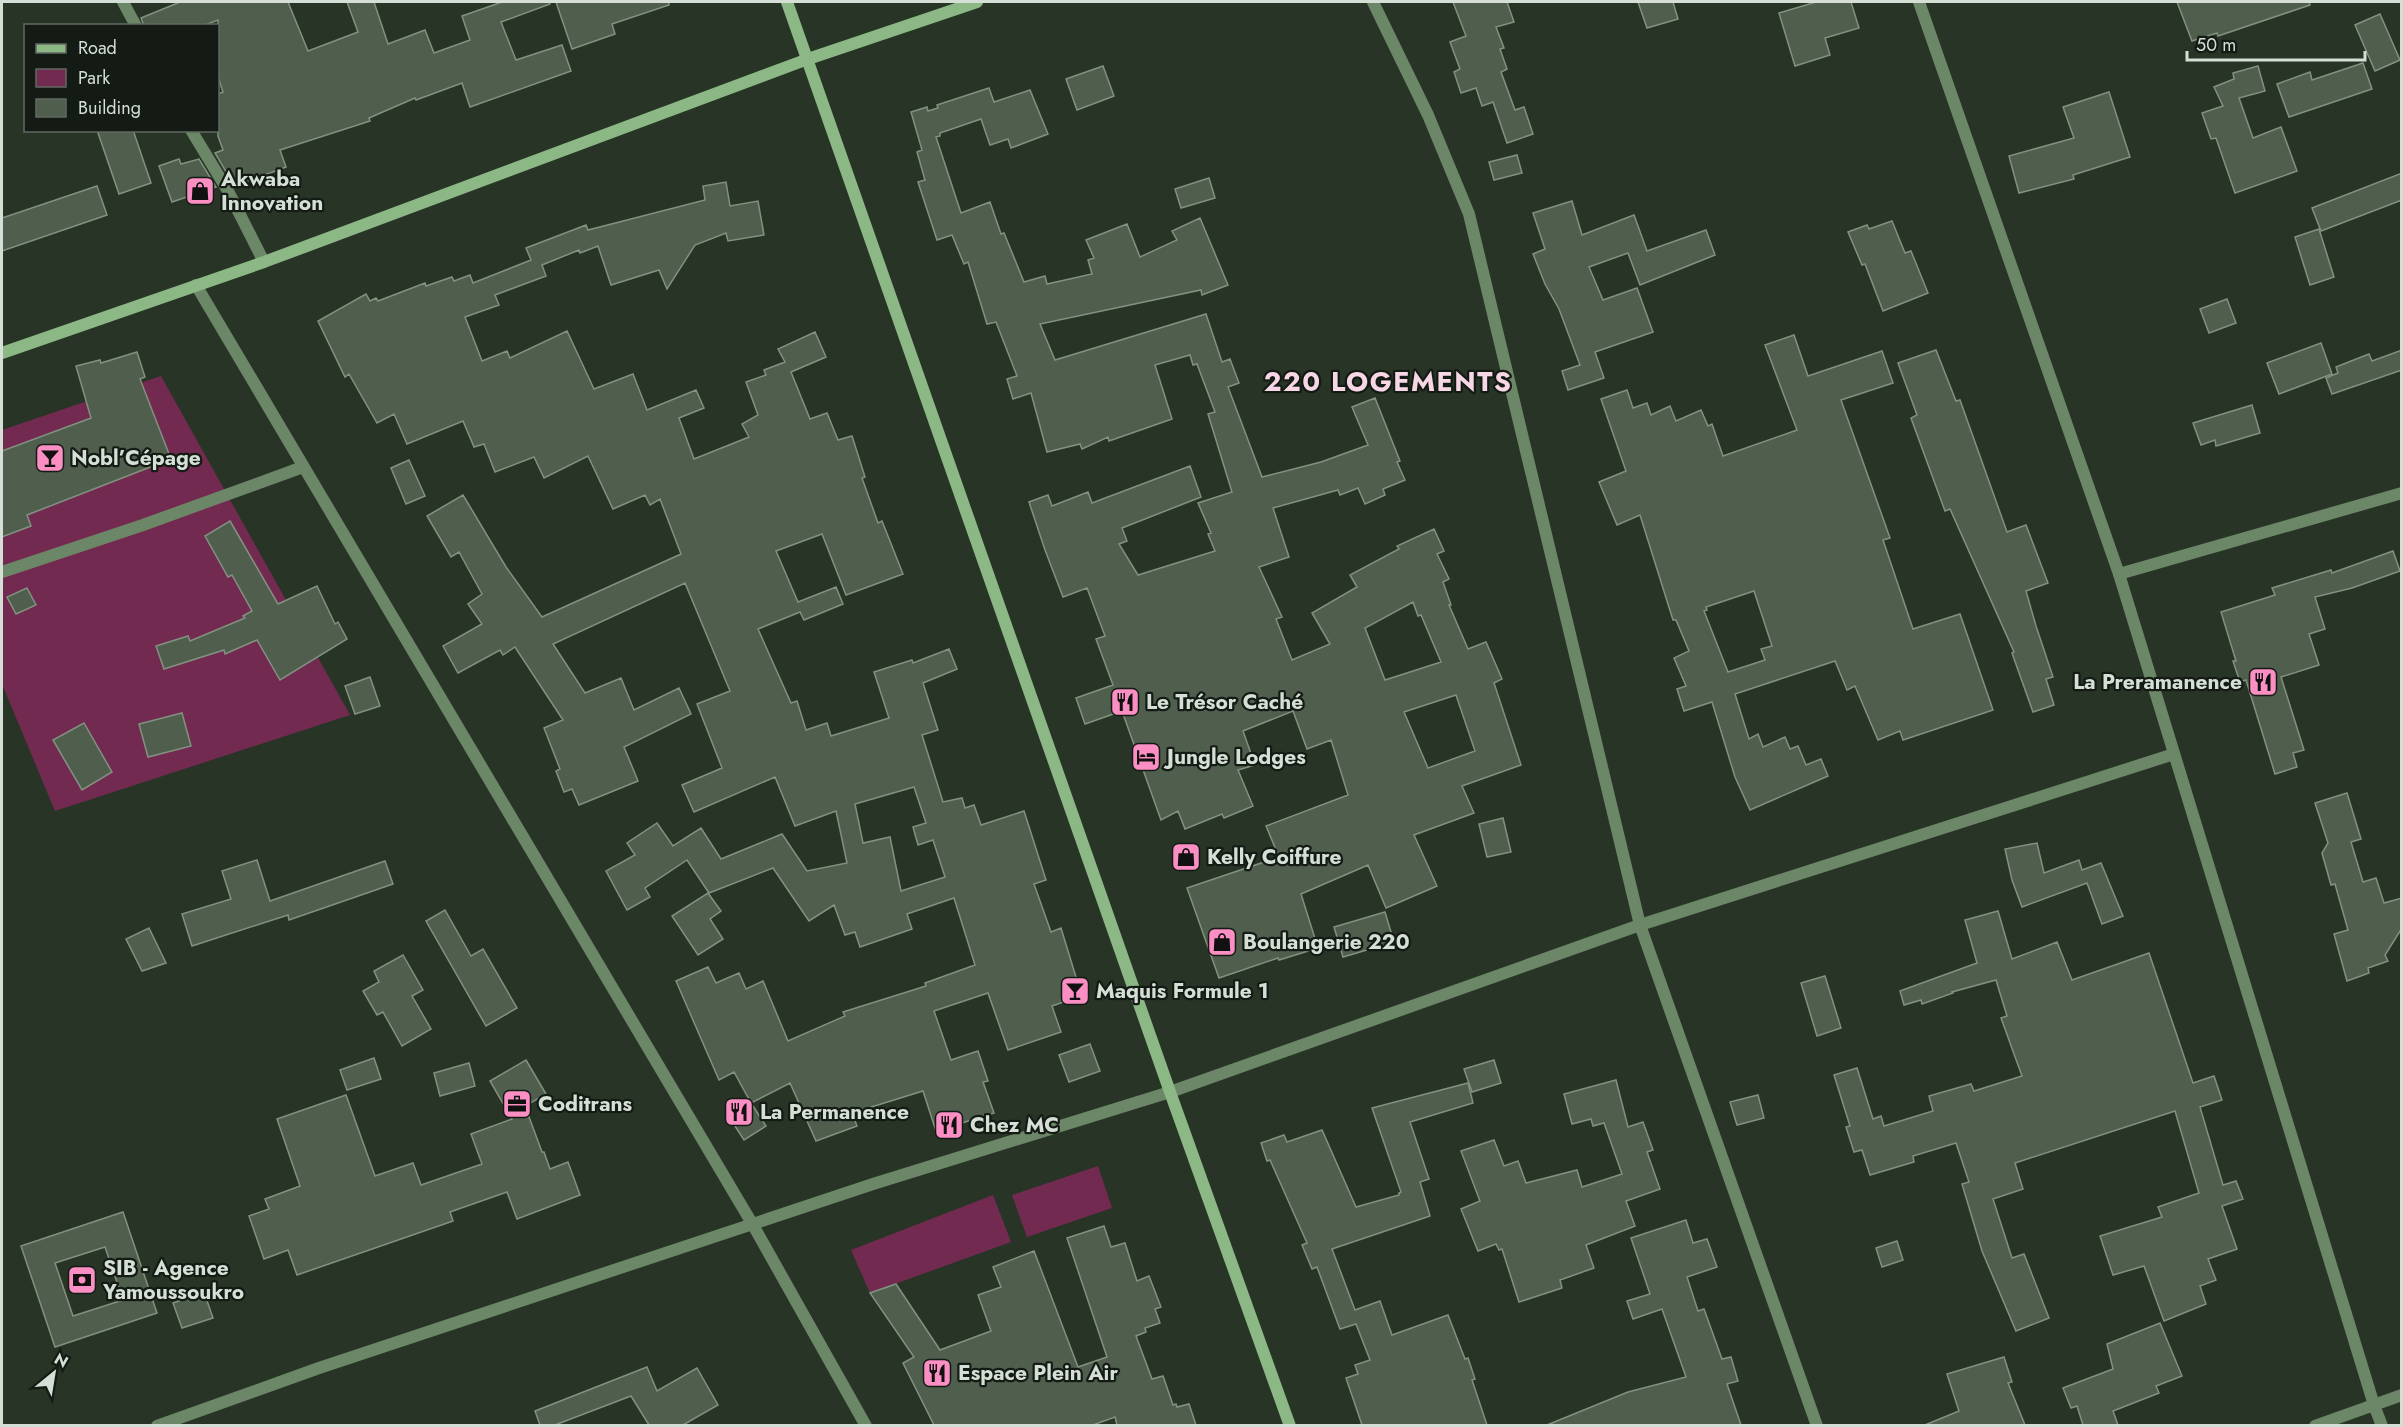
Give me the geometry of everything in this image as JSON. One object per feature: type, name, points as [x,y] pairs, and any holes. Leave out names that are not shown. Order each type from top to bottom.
[{"type":"street","points":[[123,2],[135,24]]},
{"type":"street","points":[[787,2],[1170,1092],[1290,1425]]},
{"type":"street","points":[[2,353],[264,262],[808,59],[977,2]]},
{"type":"street","points":[[1373,2],[1428,115],[1470,213],[1640,925],[1817,1425]]},
{"type":"street","points":[[1919,2],[2119,574],[2382,1425]]},
{"type":"street","points":[[193,132],[228,191],[264,262]]},
{"type":"street","points":[[196,285],[753,1225],[866,1425]]},
{"type":"street","points":[[2,572],[164,518],[303,467]]},
{"type":"street","points":[[2119,574],[2402,493]]},
{"type":"street","points":[[157,1425],[319,1368],[873,1184],[1170,1092],[1640,925],[2174,754]]},
{"type":"street","points":[[2315,1425],[2402,1395]]},
{"type":"green space","points":[[161,376],[350,715],[55,811],[2,684],[2,430]]},
{"type":"green space","points":[[1098,1166],[1112,1208],[1027,1237],[1012,1195]]},
{"type":"green space","points":[[993,1195],[1011,1242],[870,1293],[851,1250]]},
{"type":"building","points":[[180,2],[288,2],[308,51],[358,32],[347,2],[374,2],[388,44],[425,30],[434,53],[470,40],[462,16],[502,2],[550,2],[550,4],[501,22],[516,60],[562,45],[571,71],[470,107],[462,83],[416,100],[415,98],[369,118],[370,121],[280,150],[286,167],[238,185],[237,180],[232,182],[215,153],[223,150],[218,136],[219,94],[223,92],[219,80],[218,20],[207,24],[143,24],[141,18]]},
{"type":"building","points":[[556,2],[669,2],[669,5],[612,24],[615,34],[572,49]]},
{"type":"building","points":[[1453,2],[1507,2],[1514,22],[1496,27],[1504,48],[1500,49],[1507,69],[1501,72],[1515,110],[1524,107],[1533,134],[1507,143],[1493,102],[1482,106],[1476,88],[1461,93],[1454,72],[1460,69],[1450,42],[1466,36]]},
{"type":"building","points":[[1638,2],[1673,2],[1678,19],[1647,28]]},
{"type":"building","points":[[1816,2],[1851,2],[1859,28],[1825,38],[1830,55],[1795,66],[1779,13]]},
{"type":"building","points":[[2177,2],[2309,2],[2310,5],[2218,36],[2217,33],[2192,41]]},
{"type":"building","points":[[2380,14],[2400,60],[2375,71],[2355,25]]},
{"type":"building","points":[[2363,63],[2372,89],[2289,117],[2277,84],[2310,72],[2312,80]]},
{"type":"building","points":[[1103,66],[1114,96],[1077,110],[1066,79]]},
{"type":"building","points":[[2258,66],[2265,91],[2239,98],[2253,138],[2281,127],[2297,171],[2235,193],[2216,138],[2211,139],[2202,113],[2223,106],[2214,87],[2234,79],[2233,73]]},
{"type":"building","points":[[989,88],[994,102],[1030,90],[1048,134],[1011,148],[1008,139],[990,145],[981,119],[940,133],[940,136],[936,137],[961,213],[990,202],[1001,234],[1004,233],[1024,282],[1045,276],[1047,284],[1092,274],[1088,260],[1094,258],[1086,240],[1127,224],[1140,257],[1177,240],[1172,231],[1200,218],[1228,285],[1202,295],[1201,290],[1040,324],[1055,360],[1206,314],[1222,362],[1230,359],[1239,383],[1228,387],[1262,477],[1321,462],[1368,445],[1352,407],[1375,398],[1400,461],[1397,462],[1405,480],[1383,489],[1385,495],[1365,504],[1358,488],[1340,495],[1338,490],[1273,508],[1289,557],[1259,567],[1282,617],[1276,619],[1292,660],[1330,644],[1312,613],[1357,587],[1350,575],[1399,549],[1397,546],[1434,529],[1444,551],[1437,554],[1449,579],[1443,582],[1451,605],[1449,605],[1468,649],[1486,642],[1502,679],[1494,683],[1521,765],[1462,786],[1474,813],[1414,835],[1437,886],[1386,908],[1368,865],[1301,894],[1318,948],[1279,960],[1278,958],[1219,978],[1187,888],[1279,857],[1266,826],[1348,795],[1331,740],[1307,749],[1293,711],[1243,731],[1255,765],[1238,770],[1253,806],[1224,818],[1222,814],[1185,829],[1178,811],[1161,820],[1122,711],[1085,724],[1076,698],[1113,685],[1096,639],[1105,636],[1087,588],[1063,597],[1029,502],[1048,495],[1052,506],[1088,492],[1092,503],[1190,466],[1201,497],[1122,528],[1127,541],[1119,544],[1138,575],[1215,551],[1208,534],[1211,533],[1198,503],[1232,492],[1208,414],[1215,412],[1197,364],[1193,365],[1190,355],[1155,365],[1172,419],[1109,441],[1108,437],[1082,449],[1080,444],[1047,452],[1031,393],[1013,399],[1007,379],[1017,376],[996,322],[987,324],[968,262],[964,264],[952,235],[937,240],[918,182],[925,180],[917,152],[922,150],[911,112],[927,107],[928,111],[938,108],[937,105]],"holes":[[[1413,602],[1441,662],[1385,680],[1365,628]],[[1456,695],[1475,751],[1428,768],[1404,712]]]},
{"type":"building","points":[[2109,92],[2130,157],[2073,175],[2074,179],[2019,193],[2009,156],[2074,138],[2063,107]]},
{"type":"building","points":[[98,132],[134,132],[151,183],[119,194]]},
{"type":"building","points":[[1517,155],[1522,173],[1494,180],[1489,162]]},
{"type":"building","points":[[179,159],[181,164],[199,159],[216,187],[172,202],[159,166]]},
{"type":"building","points":[[2402,173],[2402,200],[2321,231],[2312,208]]},
{"type":"building","points":[[1209,178],[1215,198],[1181,208],[1175,189]]},
{"type":"building","points":[[726,182],[730,206],[758,201],[764,235],[728,241],[726,233],[695,245],[667,289],[659,270],[611,285],[598,246],[580,253],[579,250],[542,265],[546,276],[495,295],[499,305],[465,317],[482,361],[507,351],[510,358],[567,331],[594,389],[633,374],[647,410],[696,390],[704,408],[679,418],[694,459],[749,437],[742,424],[758,415],[746,382],[766,375],[764,370],[785,362],[778,349],[815,332],[826,357],[791,372],[810,419],[827,413],[838,440],[852,436],[865,477],[862,478],[878,523],[882,521],[903,574],[846,595],[822,534],[776,551],[798,602],[836,587],[843,604],[804,620],[800,612],[758,629],[791,703],[797,701],[806,730],[827,723],[831,736],[889,718],[874,672],[912,660],[913,663],[949,649],[957,669],[923,683],[938,730],[922,735],[943,802],[962,798],[965,808],[974,805],[981,825],[1024,811],[1046,880],[1034,884],[1051,932],[1061,928],[1076,977],[1069,980],[1075,998],[1052,1006],[1061,1032],[1008,1050],[988,993],[934,1011],[951,1060],[978,1051],[988,1081],[983,1082],[994,1113],[936,1131],[923,1091],[852,1113],[857,1126],[816,1141],[790,1083],[751,1103],[734,1072],[719,1080],[676,981],[708,967],[716,983],[739,973],[746,989],[763,981],[788,1041],[845,1016],[843,1012],[926,986],[925,983],[975,965],[954,898],[907,914],[912,929],[860,947],[855,932],[845,935],[834,905],[809,921],[773,868],[709,893],[687,860],[645,888],[650,897],[627,910],[606,871],[635,855],[627,843],[657,823],[673,846],[701,828],[721,859],[782,834],[807,871],[847,863],[836,811],[795,826],[775,777],[694,812],[682,785],[722,768],[697,704],[730,691],[685,583],[553,644],[585,693],[621,678],[634,710],[679,688],[691,714],[624,747],[638,781],[579,805],[572,789],[564,792],[556,771],[560,769],[544,728],[563,720],[515,647],[503,655],[500,650],[458,673],[443,646],[482,624],[468,604],[482,594],[459,552],[451,557],[427,516],[463,495],[506,567],[542,617],[681,554],[660,499],[650,505],[645,495],[613,509],[588,456],[544,478],[534,457],[495,472],[484,444],[474,447],[463,421],[407,444],[394,414],[377,423],[349,374],[345,377],[318,321],[366,294],[370,301],[376,298],[378,301],[425,283],[426,286],[452,277],[454,281],[470,275],[473,283],[531,260],[526,248],[586,225],[588,230],[705,200],[703,186]],"holes":[[[914,787],[926,823],[913,827],[918,845],[933,840],[945,877],[901,891],[890,837],[863,843],[855,804]]]},
{"type":"building","points":[[97,186],[107,215],[2,251],[2,218]]},
{"type":"building","points":[[1572,201],[1582,235],[1634,215],[1647,251],[1706,230],[1715,255],[1640,285],[1628,253],[1589,267],[1603,300],[1637,288],[1653,332],[1595,352],[1604,378],[1568,390],[1562,371],[1580,365],[1559,309],[1545,284],[1533,254],[1545,249],[1533,213]]},
{"type":"building","points":[[1892,221],[1905,253],[1911,251],[1928,293],[1883,311],[1865,264],[1862,265],[1848,232],[1867,225],[1869,229]]},
{"type":"building","points":[[2319,229],[2334,277],[2310,285],[2295,237]]},
{"type":"building","points":[[2227,299],[2236,323],[2209,333],[2200,309]]},
{"type":"building","points":[[1794,335],[1808,376],[1882,351],[1893,383],[1841,400],[1890,538],[1883,540],[1913,629],[1960,614],[1993,710],[1903,740],[1900,731],[1878,740],[1855,686],[1847,690],[1835,661],[1735,694],[1749,739],[1758,734],[1763,747],[1785,737],[1790,749],[1798,746],[1806,765],[1821,759],[1828,776],[1750,810],[1735,777],[1712,702],[1684,711],[1677,689],[1686,686],[1674,658],[1689,651],[1676,620],[1673,620],[1640,515],[1617,525],[1599,482],[1626,471],[1601,399],[1627,390],[1633,408],[1647,403],[1651,415],[1670,406],[1676,421],[1701,410],[1708,426],[1712,424],[1723,456],[1797,430],[1765,345]],"holes":[[[1754,591],[1772,646],[1761,649],[1765,660],[1728,672],[1704,611],[1707,610],[1706,607]]]},
{"type":"building","points":[[2321,343],[2332,374],[2279,394],[2267,363]]},
{"type":"building","points":[[1936,350],[1956,401],[1960,400],[2007,532],[2026,525],[2048,583],[2026,591],[2053,677],[2046,679],[2054,705],[2033,712],[2012,653],[2014,652],[1950,509],[1945,511],[1911,418],[1917,415],[1898,363]]},
{"type":"building","points":[[2402,350],[2402,370],[2332,394],[2326,378],[2338,373],[2336,367],[2369,354],[2372,361]]},
{"type":"building","points":[[137,352],[145,377],[140,379],[171,459],[27,515],[31,526],[2,537],[2,451],[91,418],[76,366],[100,360],[101,363]]},
{"type":"building","points":[[2252,405],[2260,433],[2216,446],[2215,440],[2201,445],[2193,423]]},
{"type":"building","points":[[409,460],[425,496],[406,504],[391,468]]},
{"type":"building","points":[[230,521],[278,604],[317,586],[335,624],[338,622],[347,639],[280,680],[257,640],[225,654],[224,650],[164,669],[156,646],[188,636],[190,641],[245,618],[243,616],[252,611],[232,575],[228,577],[205,536]]},
{"type":"building","points":[[2393,551],[2400,571],[2352,588],[2315,597],[2325,629],[2309,634],[2319,665],[2281,677],[2304,750],[2293,753],[2297,767],[2275,774],[2246,680],[2240,682],[2233,661],[2236,661],[2221,612],[2275,595],[2272,588],[2331,570],[2332,573]]},
{"type":"building","points":[[27,588],[36,605],[16,614],[7,597]]},
{"type":"building","points":[[370,677],[380,706],[355,714],[345,686]]},
{"type":"building","points":[[182,713],[191,746],[148,757],[139,724]]},
{"type":"building","points":[[84,723],[112,772],[82,790],[53,740]]},
{"type":"building","points":[[2347,793],[2361,839],[2351,842],[2363,882],[2376,878],[2384,903],[2402,898],[2402,928],[2385,955],[2388,961],[2368,968],[2369,973],[2347,981],[2334,934],[2348,930],[2335,884],[2331,885],[2322,853],[2328,843],[2315,803]]},
{"type":"building","points":[[1503,818],[1511,852],[1487,857],[1479,824]]},
{"type":"building","points":[[2037,843],[2044,873],[2079,860],[2082,870],[2101,863],[2123,916],[2102,924],[2087,883],[2022,907],[2012,880],[2005,849]]},
{"type":"building","points":[[257,860],[270,901],[385,861],[393,884],[289,920],[288,915],[192,946],[182,914],[231,899],[222,871]]},
{"type":"building","points":[[708,893],[721,911],[710,919],[723,939],[698,955],[672,916]]},
{"type":"building","points":[[445,910],[471,956],[483,949],[517,1008],[486,1026],[426,921]]},
{"type":"building","points":[[1998,911],[2012,959],[2057,942],[2072,980],[2149,953],[2193,1083],[2214,1076],[2222,1100],[2200,1107],[2223,1185],[2236,1181],[2243,1199],[2222,1206],[2237,1249],[2208,1259],[2216,1280],[2200,1286],[2206,1304],[2164,1321],[2144,1266],[2113,1275],[2100,1236],[2162,1217],[2158,1207],[2199,1193],[2175,1111],[2015,1163],[2023,1189],[1993,1199],[2012,1258],[2024,1254],[2049,1318],[2016,1331],[1982,1251],[1962,1184],[1969,1182],[1956,1143],[1913,1156],[1914,1162],[1870,1175],[1862,1150],[1854,1152],[1846,1127],[1850,1126],[1834,1075],[1857,1068],[1873,1119],[1881,1116],[1884,1126],[1933,1111],[1929,1096],[1971,1084],[1974,1091],[2022,1076],[2001,1018],[2007,1016],[1996,980],[1952,992],[1922,1004],[1921,1000],[1904,1005],[1900,991],[1977,963],[1965,920]]},
{"type":"building","points":[[1385,912],[1394,942],[1343,957],[1334,927]]},
{"type":"building","points":[[149,928],[166,963],[142,971],[126,939]]},
{"type":"building","points":[[403,955],[423,990],[412,996],[431,1029],[402,1046],[383,1012],[377,1015],[363,991],[379,982],[374,971]]},
{"type":"building","points":[[1825,976],[1841,1028],[1817,1036],[1801,983]]},
{"type":"building","points":[[1090,1044],[1100,1071],[1069,1082],[1059,1055]]},
{"type":"building","points":[[374,1058],[381,1079],[347,1090],[340,1070]]},
{"type":"building","points":[[526,1060],[546,1094],[525,1106],[542,1152],[544,1152],[550,1169],[568,1162],[580,1195],[517,1219],[507,1192],[450,1212],[453,1221],[297,1275],[288,1250],[264,1259],[249,1216],[269,1209],[265,1199],[300,1186],[277,1119],[346,1095],[375,1176],[413,1163],[421,1185],[482,1164],[471,1134],[512,1119],[490,1081]]},
{"type":"building","points":[[1494,1060],[1501,1083],[1472,1092],[1464,1069]]},
{"type":"building","points":[[469,1063],[475,1086],[440,1096],[434,1073]]},
{"type":"building","points":[[1616,1080],[1628,1127],[1643,1122],[1653,1150],[1647,1152],[1660,1189],[1626,1201],[1635,1226],[1586,1245],[1594,1268],[1560,1280],[1562,1288],[1519,1302],[1502,1249],[1499,1250],[1496,1244],[1478,1251],[1461,1209],[1480,1201],[1461,1151],[1494,1140],[1504,1166],[1518,1161],[1526,1183],[1577,1170],[1582,1187],[1622,1174],[1604,1123],[1593,1126],[1591,1119],[1572,1124],[1564,1094]]},
{"type":"building","points":[[1468,1083],[1473,1103],[1410,1122],[1429,1179],[1420,1182],[1430,1216],[1332,1249],[1355,1310],[1380,1301],[1392,1335],[1448,1315],[1465,1359],[1468,1358],[1475,1379],[1472,1380],[1487,1425],[1362,1425],[1346,1378],[1358,1374],[1355,1365],[1370,1360],[1356,1324],[1340,1329],[1317,1267],[1312,1269],[1302,1245],[1307,1243],[1270,1160],[1267,1161],[1261,1143],[1284,1135],[1287,1142],[1322,1130],[1356,1207],[1399,1195],[1401,1192],[1372,1108]]},
{"type":"building","points":[[1758,1095],[1764,1118],[1737,1125],[1730,1102]]},
{"type":"building","points":[[753,1106],[766,1126],[744,1140],[731,1120]]},
{"type":"building","points":[[123,1212],[157,1313],[55,1347],[21,1246]],"holes":[[[105,1247],[123,1300],[73,1316],[55,1263]]]},
{"type":"building","points":[[1686,1220],[1693,1243],[1707,1239],[1717,1267],[1687,1277],[1698,1311],[1704,1309],[1722,1359],[1731,1357],[1738,1381],[1727,1384],[1741,1425],[1547,1425],[1628,1392],[1686,1377],[1662,1309],[1633,1319],[1627,1301],[1650,1294],[1631,1238]]},
{"type":"building","points":[[1104,1226],[1111,1247],[1125,1243],[1137,1281],[1149,1276],[1161,1307],[1155,1309],[1160,1323],[1145,1328],[1146,1332],[1136,1336],[1152,1379],[1163,1376],[1173,1405],[1176,1404],[1177,1407],[1189,1404],[1196,1425],[1117,1425],[1115,1417],[1093,1425],[934,1425],[903,1363],[914,1357],[870,1293],[896,1284],[940,1350],[991,1331],[978,1295],[1001,1287],[993,1267],[1034,1251],[1078,1367],[1107,1357],[1067,1238]]},
{"type":"building","points":[[1897,1241],[1903,1260],[1882,1267],[1876,1248]]},
{"type":"building","points":[[204,1292],[213,1318],[182,1328],[173,1303]]},
{"type":"building","points":[[2160,1323],[2182,1376],[2156,1386],[2159,1393],[2113,1411],[2118,1425],[2083,1425],[2077,1406],[2071,1408],[2063,1388],[2113,1369],[2107,1344]]},
{"type":"building","points":[[2004,1357],[2012,1382],[2008,1383],[2025,1425],[1925,1425],[1959,1411],[1947,1374]]},
{"type":"building","points":[[647,1367],[657,1391],[697,1368],[718,1405],[683,1425],[649,1425],[631,1396],[555,1425],[540,1425],[535,1411]]},
{"type":"place","name":"Akwaba Innovation","points":[[200,191]]},
{"type":"place","name":"Nobl’Cépage","points":[[50,458]]},
{"type":"place","name":"La Preramanence","points":[[2263,682]]},
{"type":"place","name":"Le Trésor Caché","points":[[1125,702]]},
{"type":"place","name":"Jungle Lodges","points":[[1146,757]]},
{"type":"place","name":"Kelly Coiffure","points":[[1186,857]]},
{"type":"place","name":"Boulangerie 220","points":[[1222,942]]},
{"type":"place","name":"Maquis Formule 1","points":[[1075,991]]},
{"type":"place","name":"Coditrans","points":[[517,1104]]},
{"type":"place","name":"La Permanence","points":[[739,1112]]},
{"type":"place","name":"Chez MC","points":[[949,1125]]},
{"type":"place","name":"SIB - Agence Yamoussoukro","points":[[82,1280]]},
{"type":"place","name":"Espace Plein Air","points":[[937,1373]]},
{"type":"district","name":"220 LOGEMENTS","points":[[1388,382]]}]
